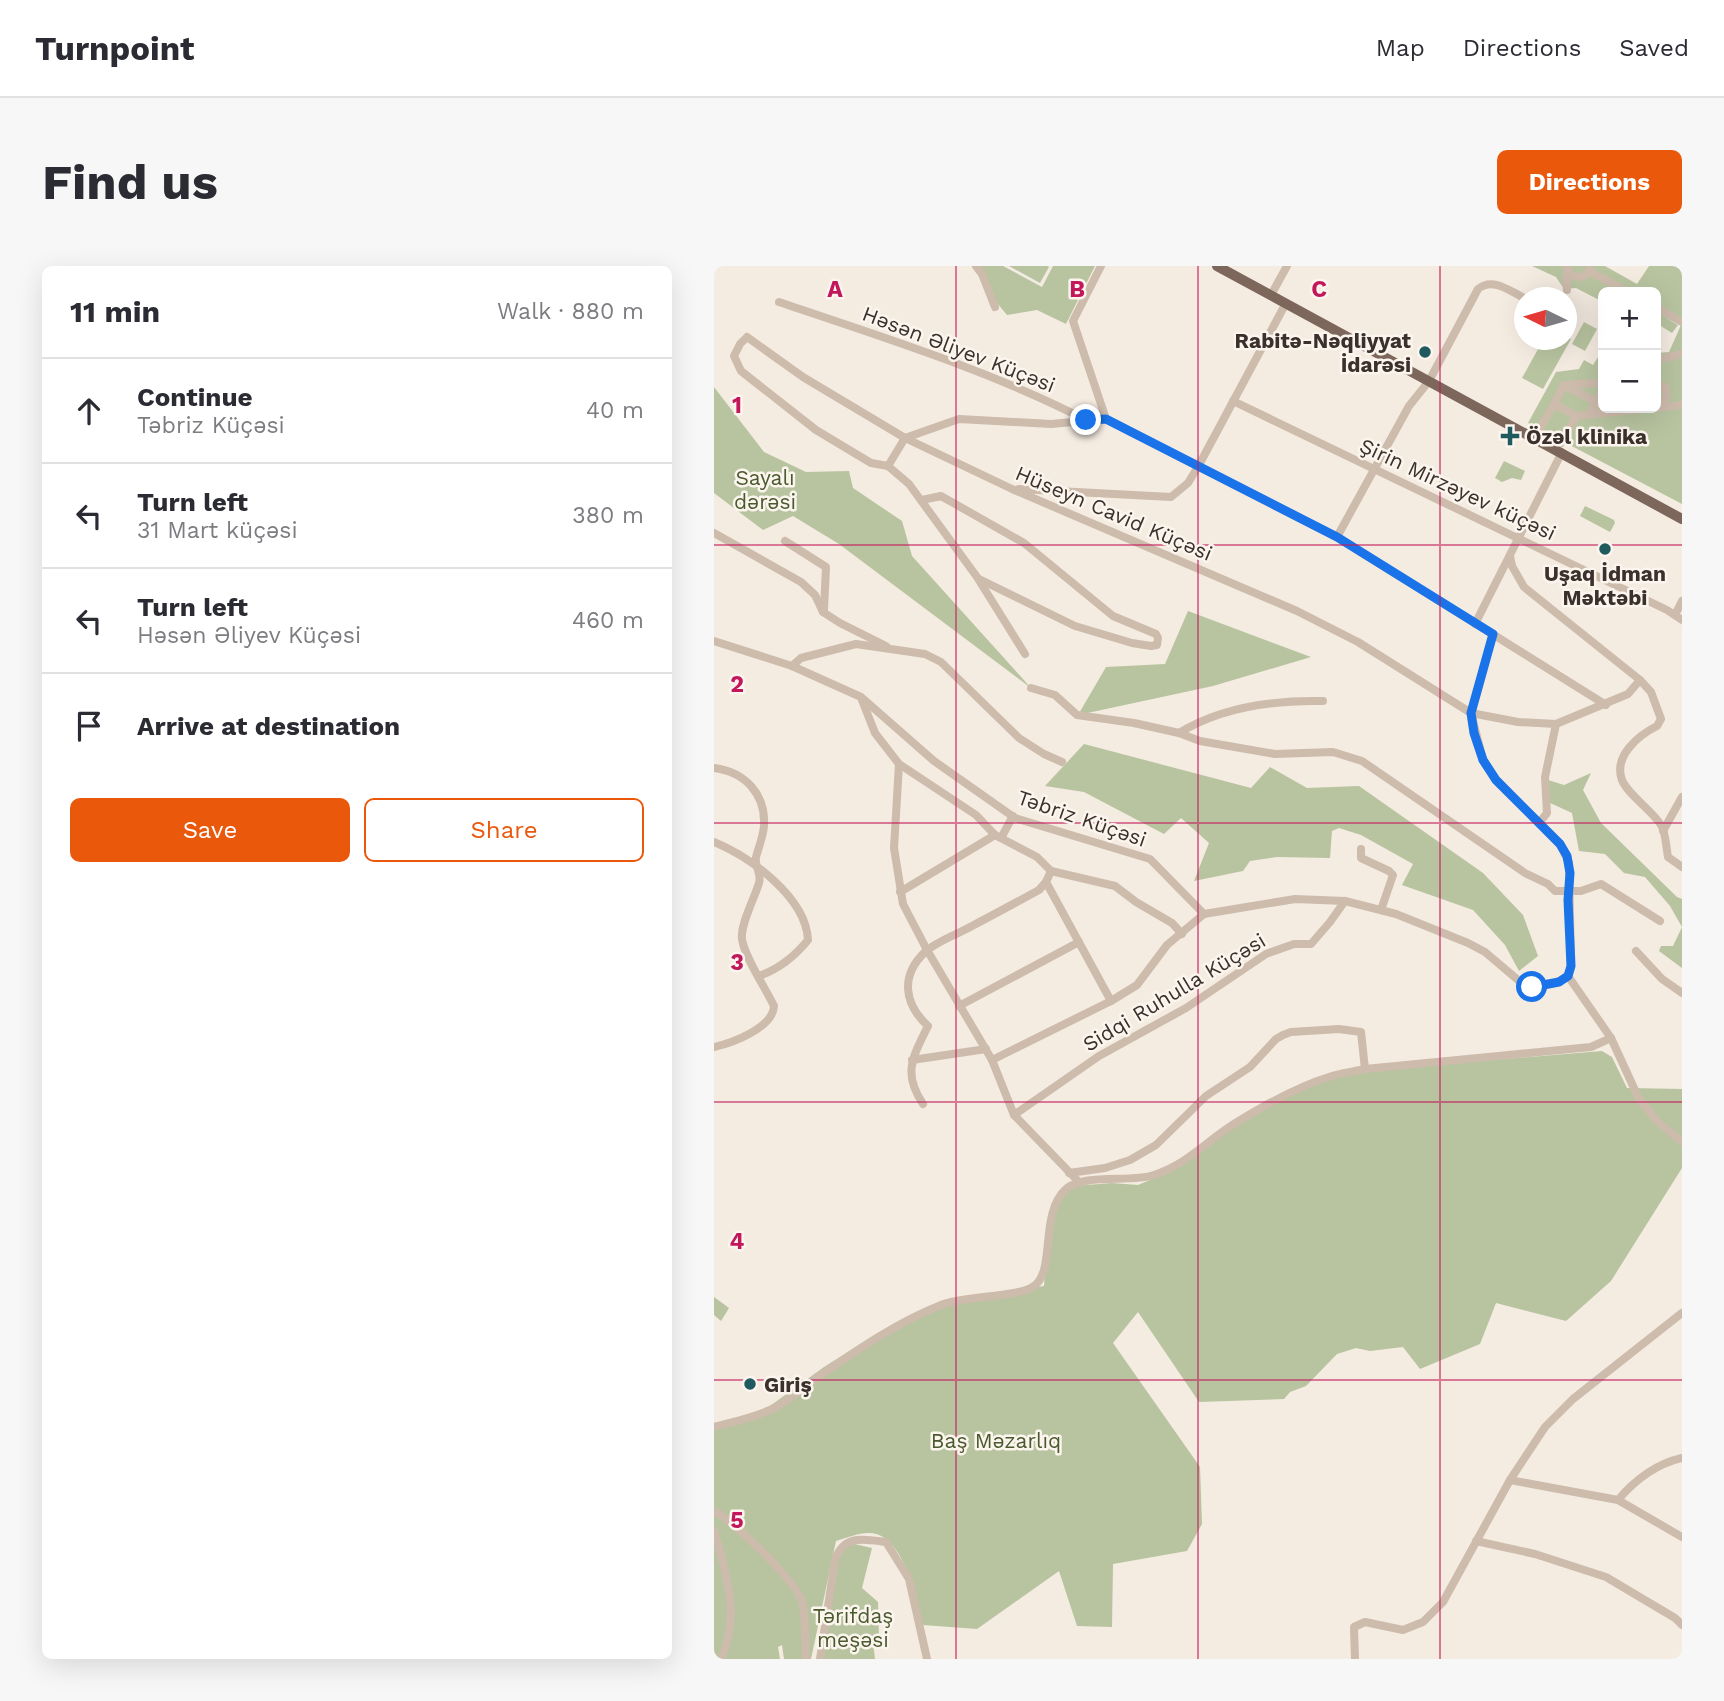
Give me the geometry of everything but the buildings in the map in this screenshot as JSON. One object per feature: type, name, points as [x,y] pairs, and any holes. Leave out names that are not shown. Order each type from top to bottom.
[{"type":"main road","points":[[1217,266],[1429,381],[1562,448],[1682,519]]},
{"type":"street","points":[[976,266],[995,307]]},
{"type":"street","points":[[1101,266],[1073,321],[1106,419]]},
{"type":"street","points":[[1271,295],[1287,266]]},
{"type":"street","points":[[1567,287],[1567,269],[1579,277],[1590,268],[1620,287]]},
{"type":"street","points":[[1337,537],[1409,406],[1429,381],[1478,289],[1483,284],[1499,285],[1514,293]]},
{"type":"street","name":"Həsən Əliyev Küçəsi","points":[[779,302],[940,358],[1086,420]]},
{"type":"street","points":[[1012,489],[1171,497],[1188,483],[1199,465],[1286,303]]},
{"type":"street","points":[[1661,310],[1682,322]]},
{"type":"street","name":"Hüseyn Cavid Küçəsi","points":[[888,466],[871,463],[816,430],[741,371],[734,356],[740,344],[747,337],[803,377],[905,438],[1012,489],[1297,611],[1358,642],[1471,713],[1518,722],[1556,724]]},
{"type":"street","points":[[1661,359],[1682,354]]},
{"type":"street","points":[[1564,385],[1598,383]]},
{"type":"street","points":[[1564,385],[1598,402]]},
{"type":"street","points":[[1539,430],[1564,385]]},
{"type":"street","points":[[1661,386],[1665,387],[1666,398],[1661,402]]},
{"type":"street","points":[[1666,398],[1681,406]]},
{"type":"street","name":"Şirin Mirzəyev küçəsi","points":[[1233,401],[1519,537],[1679,617]]},
{"type":"street","points":[[1554,404],[1576,415],[1603,413]]},
{"type":"street","points":[[1589,415],[1598,405]]},
{"type":"street","points":[[1661,407],[1681,406]]},
{"type":"street","points":[[1475,624],[1576,415]]},
{"type":"street","name":"Həsən Əliyev Küçəsi","points":[[905,438],[959,419],[1051,424],[1106,419],[1337,537],[1606,705]]},
{"type":"street","points":[[905,438],[888,466],[909,484],[922,500],[977,577],[1025,654]]},
{"type":"street","points":[[922,500],[941,496],[1024,543],[1113,617],[1156,634],[1157,645],[1132,643],[1075,626],[977,577]]},
{"type":"street","points":[[714,533],[801,582],[815,595],[823,612],[888,648]]},
{"type":"street","points":[[785,541],[826,566],[823,612]]},
{"type":"street","points":[[1510,556],[1512,566],[1524,587],[1640,680],[1651,692],[1661,719],[1657,726],[1641,735],[1623,756],[1622,781],[1663,827],[1668,857],[1682,867]]},
{"type":"street","points":[[1679,617],[1682,601]]},
{"type":"street","points":[[992,1060],[1111,1001],[1137,985],[1167,945],[1204,914],[1295,899],[1345,901],[1396,914],[1485,952],[1525,985],[1545,985],[1559,982],[1568,976],[1571,966],[1570,873],[1567,856],[1560,844],[1496,780],[1483,760],[1471,713],[1493,634]]},
{"type":"street","name":"Təbriz Küçəsi","points":[[714,641],[792,666],[861,697],[934,761],[1013,817],[1150,859],[1204,914]]},
{"type":"street","points":[[792,666],[801,658],[856,644],[925,654],[941,662],[1019,738],[1062,762]]},
{"type":"street","points":[[1539,823],[1547,813],[1545,777],[1556,724],[1628,694],[1640,680]]},
{"type":"street","points":[[1031,688],[1055,695],[1077,715],[1134,723],[1179,733],[1200,741],[1275,754],[1333,751],[1362,761],[1525,873],[1558,892],[1569,889],[1581,891],[1601,884],[1660,920]]},
{"type":"street","points":[[861,697],[875,733],[899,764],[976,815],[998,837],[1037,857],[1051,871],[1115,886],[1143,907],[1172,923],[1182,934]]},
{"type":"street","points":[[1179,733],[1215,714],[1290,701],[1323,701]]},
{"type":"street","points":[[899,764],[894,848],[900,892],[927,950],[992,1060],[1014,1115],[1078,1181]]},
{"type":"street","points":[[714,768],[737,775],[748,782],[757,792],[763,808],[764,825],[756,858],[760,879],[741,936],[774,1006],[771,1017],[760,1027],[729,1044],[714,1048]]},
{"type":"street","points":[[1663,831],[1682,797]]},
{"type":"street","points":[[900,892],[998,837],[1013,817]]},
{"type":"street","points":[[714,842],[730,848],[776,881],[804,920],[808,940],[780,967],[759,976]]},
{"type":"street","points":[[1362,849],[1361,858],[1393,875],[1381,910]]},
{"type":"street","points":[[923,1104],[911,1077],[912,1059],[928,1026],[914,1014],[909,1000],[908,985],[912,968],[927,950],[1039,890],[1046,883],[1051,871]]},
{"type":"street","name":"Sidqi Ruhulla Küçəsi","points":[[1046,883],[1111,1001]]},
{"type":"street","name":"Sidqi Ruhulla Küçəsi","points":[[1014,1115],[1098,1056],[1186,1008],[1266,954],[1294,944],[1311,944],[1345,901]]},
{"type":"street","points":[[959,1006],[1079,942]]},
{"type":"street","points":[[1636,951],[1662,979],[1682,993]]},
{"type":"street","points":[[1568,976],[1611,1038],[1639,1099],[1656,1120],[1682,1142]]},
{"type":"street","points":[[1069,1173],[1105,1168],[1130,1160],[1156,1145],[1206,1096],[1250,1067],[1276,1039],[1291,1032],[1339,1029],[1361,1032],[1365,1069]]},
{"type":"street","points":[[714,1427],[772,1409],[887,1331],[943,1304],[985,1295],[1023,1291],[1036,1285],[1044,1272],[1050,1217],[1066,1188],[1078,1181],[1138,1178],[1180,1165],[1233,1125],[1328,1077],[1365,1069],[1591,1047],[1611,1038]]},
{"type":"street","points":[[912,1059],[986,1049]]},
{"type":"street","points":[[1355,1659],[1354,1626],[1365,1622],[1403,1630],[1423,1622],[1443,1602],[1510,1480],[1545,1427],[1573,1399],[1682,1313]]},
{"type":"street","points":[[1618,1500],[1632,1484],[1652,1470],[1682,1458]]},
{"type":"street","points":[[1510,1480],[1618,1500],[1682,1537]]},
{"type":"street","points":[[714,1511],[730,1520],[749,1539],[777,1568],[802,1600],[806,1659]]},
{"type":"street","points":[[714,1530],[729,1582],[733,1615],[727,1646],[721,1659]]},
{"type":"street","points":[[820,1659],[835,1560],[839,1550],[857,1538],[886,1542],[909,1579],[927,1659]]},
{"type":"street","points":[[1476,1541],[1535,1554],[1606,1577],[1675,1618],[1682,1625]]},
{"type":"green space","points":[[981,266],[1003,266],[1042,287],[1053,266],[1095,266],[1066,324],[1037,310],[1007,315],[993,298]]},
{"type":"green space","points":[[1009,266],[1048,266],[1049,267],[1040,283]]},
{"type":"green space","points":[[1532,266],[1605,266],[1637,284],[1649,266],[1682,266],[1682,504],[1528,423],[1556,372],[1579,369],[1584,360],[1593,365],[1598,357],[1598,413],[1661,413],[1661,353],[1669,352],[1681,325],[1665,317],[1678,325],[1672,333],[1661,326],[1661,287],[1598,287],[1598,299],[1577,287],[1563,287],[1556,277]]},
{"type":"green space","points":[[1584,322],[1597,329],[1585,351],[1577,347],[1577,335]]},
{"type":"green space","points":[[1537,350],[1565,350],[1543,389],[1522,378]]},
{"type":"green space","name":"Sayalı dərəsi","points":[[714,387],[764,452],[806,472],[849,471],[853,488],[902,521],[912,556],[1031,688],[839,544],[793,516],[763,530],[714,493]]},
{"type":"green space","points":[[1504,461],[1525,471],[1521,480],[1512,478],[1502,482],[1495,478]]},
{"type":"green space","points":[[1585,506],[1614,520],[1610,532],[1580,516]]},
{"type":"green space","points":[[1188,611],[1311,657],[1213,686],[1078,715],[1106,667],[1165,664]]},
{"type":"green space","points":[[1084,744],[1251,788],[1270,767],[1307,788],[1359,786],[1483,873],[1523,915],[1538,956],[1519,971],[1505,945],[1473,910],[1402,885],[1413,864],[1361,835],[1339,828],[1332,831],[1330,858],[1277,857],[1250,861],[1243,871],[1194,881],[1209,843],[1181,818],[1164,834],[1084,792],[1045,786]]},
{"type":"green space","points":[[1591,773],[1583,790],[1601,823],[1682,899],[1682,927],[1670,906],[1645,877],[1624,873],[1605,854],[1579,851],[1572,813],[1548,802],[1548,780],[1564,785]]},
{"type":"green space","points":[[1682,927],[1682,968],[1659,951],[1661,946],[1673,946]]},
{"type":"green space","name":"Baş Məzarlıq","points":[[1602,1051],[1612,1057],[1627,1088],[1682,1089],[1682,1168],[1611,1281],[1566,1321],[1496,1303],[1480,1344],[1420,1369],[1403,1347],[1370,1351],[1356,1348],[1337,1354],[1306,1386],[1290,1392],[1284,1399],[1199,1402],[1138,1312],[1113,1343],[1200,1467],[1202,1524],[1187,1551],[1113,1564],[1112,1627],[1077,1626],[1059,1571],[977,1629],[923,1625],[912,1584],[899,1555],[891,1543],[880,1535],[864,1533],[836,1541],[811,1659],[784,1659],[782,1645],[778,1647],[780,1659],[714,1659],[714,1425],[752,1419],[824,1367],[883,1330],[957,1299],[1044,1286],[1052,1209],[1074,1186],[1112,1183],[1138,1185],[1176,1169],[1234,1126],[1275,1102],[1322,1080],[1360,1071]]},
{"type":"green space","points":[[714,1297],[729,1308],[721,1321],[714,1315]]},
{"type":"green space","name":"Tərifdaş meşəsi","points":[[850,1543],[872,1548],[862,1588],[878,1602],[879,1637],[873,1643],[875,1659],[822,1659],[839,1555]]},
{"type":"place","name":"Rabitə-Nəqliyyat İdarəsi","points":[[1425,352]]},
{"type":"place","name":"Özəl klinika","points":[[1510,436]]},
{"type":"place","name":"Uşaq İdman Məktəbi","points":[[1605,549]]},
{"type":"place","name":"Giriş","points":[[750,1384]]},
{"type":"route","points":[[1086,420],[1106,419],[1337,537],[1493,634],[1471,713],[1474,733],[1483,760],[1496,780],[1560,844],[1569,863],[1571,966],[1568,976],[1559,982],[1532,987]]}]
